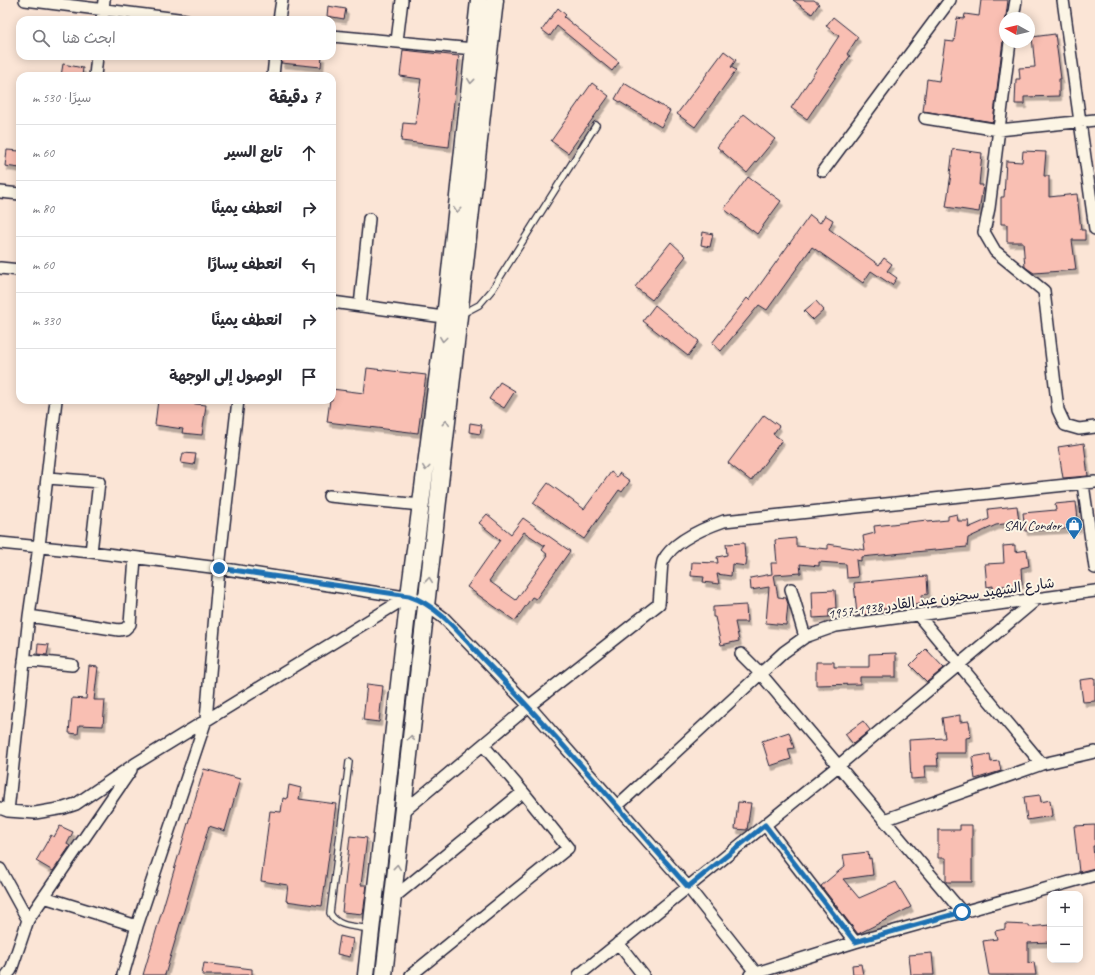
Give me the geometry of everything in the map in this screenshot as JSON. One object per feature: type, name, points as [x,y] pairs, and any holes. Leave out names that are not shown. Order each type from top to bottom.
[{"type":"street","points":[[25,0],[153,16]]},
{"type":"street","points":[[280,16],[282,0]]},
{"type":"street","points":[[397,41],[402,0]]},
{"type":"street","points":[[384,975],[426,604],[479,0]]},
{"type":"street","points":[[366,975],[409,596],[421,505],[451,318],[494,0]]},
{"type":"street","points":[[823,171],[950,0]]},
{"type":"street","points":[[1014,12],[1016,0]]},
{"type":"street","points":[[1063,0],[1095,229]]},
{"type":"street","points":[[336,36],[474,49]]},
{"type":"street","points":[[1009,48],[989,208],[984,232],[995,251],[1044,291],[1058,410],[1065,425],[1079,429],[1095,427]]},
{"type":"street","points":[[96,72],[97,60]]},
{"type":"street","points":[[274,72],[275,60]]},
{"type":"street","points":[[925,118],[999,130],[1095,120]]},
{"type":"street","points":[[0,192],[16,194]]},
{"type":"street","points":[[360,306],[368,219]]},
{"type":"street","points":[[0,268],[16,270]]},
{"type":"street","points":[[336,303],[451,318]]},
{"type":"street","points":[[56,404],[48,478],[4,810],[36,813],[64,808],[76,804],[135,764],[409,596]]},
{"type":"street","points":[[123,975],[137,926],[206,720],[219,568],[238,404]]},
{"type":"street","points":[[48,478],[99,482],[91,552]]},
{"type":"street","points":[[403,812],[529,706],[659,604],[662,561],[675,547],[696,531],[724,521],[1095,482]]},
{"type":"street","points":[[1083,484],[1095,568]]},
{"type":"street","points":[[329,496],[421,505]]},
{"type":"street","points":[[0,544],[39,546],[219,568],[409,596],[426,604],[444,618],[529,706],[688,887],[753,974],[855,942],[1095,875]]},
{"type":"street","points":[[29,616],[119,630],[125,629],[130,624],[136,558]]},
{"type":"street","points":[[791,589],[805,637]]},
{"type":"street","name":"شارع الشهيد سحنون عبد القادر 1938-1957","points":[[617,806],[760,673],[784,652],[805,637],[836,626],[1095,591]]},
{"type":"street","points":[[579,975],[838,766],[1037,599]]},
{"type":"street","points":[[918,615],[1042,764]]},
{"type":"street","points":[[741,654],[760,673],[962,912]]},
{"type":"street","points":[[24,660],[72,665]]},
{"type":"street","points":[[411,975],[568,848],[523,792],[482,745]]},
{"type":"street","points":[[884,820],[1042,764],[1095,752]]},
{"type":"street","points":[[12,973],[28,920],[135,764]]},
{"type":"street","points":[[393,898],[523,792]]},
{"type":"street","points":[[765,825],[855,942]]},
{"type":"street","points":[[0,869],[28,920]]},
{"type":"street","points":[[44,897],[137,926]]},
{"type":"street","points":[[371,929],[389,930]]},
{"type":"street","points":[[618,943],[643,975]]},
{"type":"lane","points":[[451,318],[478,305],[492,290],[596,125]]},
{"type":"lane","points":[[349,762],[330,913],[333,919],[338,923],[371,929]]},
{"type":"building","points":[[793,0],[814,0],[819,4],[812,14]]},
{"type":"building","points":[[981,0],[1008,0],[1007,12],[999,12],[999,48],[1002,48],[993,122],[923,111],[927,79],[939,81],[945,41],[954,42],[957,18],[964,19],[965,14],[979,16]]},
{"type":"building","points":[[328,6],[346,9],[344,19],[336,18],[336,16],[327,16]]},
{"type":"building","points":[[558,8],[566,15],[564,17],[619,62],[612,71],[557,26],[550,36],[542,30]]},
{"type":"building","points":[[833,17],[858,37],[847,54],[850,56],[807,119],[791,108],[839,36],[826,26]]},
{"type":"building","points":[[1055,34],[1061,79],[1059,79],[1059,96],[1024,97],[1024,104],[1015,104],[1016,79],[1020,79],[1019,68],[1035,67],[1033,48],[1035,48],[1035,37]]},
{"type":"building","points":[[403,50],[459,56],[449,147],[401,141],[403,123],[415,124],[421,79],[400,76]]},
{"type":"building","points":[[724,51],[736,60],[731,67],[736,70],[695,127],[677,114]]},
{"type":"building","points":[[281,60],[322,60],[321,67],[281,63]]},
{"type":"building","points":[[63,64],[83,68],[82,72],[62,72]]},
{"type":"building","points":[[592,83],[609,96],[568,153],[551,141]]},
{"type":"building","points":[[624,83],[670,111],[661,127],[615,99]]},
{"type":"building","points":[[744,114],[775,139],[747,173],[717,147]]},
{"type":"building","points":[[953,149],[982,153],[979,185],[983,185],[979,212],[946,207]]},
{"type":"building","points":[[7,150],[16,151],[16,167],[5,166]]},
{"type":"building","points":[[1023,151],[1046,152],[1044,176],[1049,176],[1049,197],[1077,194],[1081,230],[1085,230],[1085,240],[1072,240],[1076,270],[1034,273],[1025,267],[1023,242],[1007,242],[1007,224],[1001,224],[1001,197],[1004,197],[1006,161],[1022,162]]},
{"type":"building","points":[[748,177],[781,201],[757,234],[724,209]]},
{"type":"building","points":[[810,215],[820,223],[825,215],[833,220],[829,229],[879,265],[884,258],[892,264],[887,271],[897,278],[892,285],[871,271],[863,283],[812,247],[767,310],[759,305],[721,351],[712,343],[747,298],[749,300]]},
{"type":"building","points":[[703,232],[713,234],[710,247],[701,245]]},
{"type":"building","points":[[671,242],[686,256],[652,300],[635,287]]},
{"type":"building","points":[[816,301],[824,310],[813,320],[804,311]]},
{"type":"building","points":[[655,305],[699,341],[688,356],[643,321]]},
{"type":"building","points":[[367,368],[426,375],[418,433],[327,422],[329,404],[336,404],[336,390],[364,393]]},
{"type":"building","points":[[500,382],[515,391],[504,408],[489,399]]},
{"type":"building","points":[[158,404],[206,405],[202,435],[182,433],[183,429],[155,425]]},
{"type":"building","points":[[764,415],[779,426],[773,434],[782,440],[751,481],[728,463]]},
{"type":"building","points":[[470,423],[482,425],[480,434],[469,432]]},
{"type":"building","points":[[1084,443],[1088,476],[1063,478],[1058,447]]},
{"type":"building","points":[[183,453],[196,454],[194,465],[181,463]]},
{"type":"building","points":[[611,472],[617,477],[619,473],[630,481],[622,492],[619,490],[584,539],[533,503],[548,483],[584,509]]},
{"type":"building","points":[[1076,502],[1079,528],[1025,531],[1023,513],[1056,510],[1055,504]]},
{"type":"building","points":[[1017,506],[1019,522],[996,525],[968,538],[967,547],[861,557],[861,561],[856,560],[858,577],[847,578],[846,564],[819,562],[819,566],[800,564],[801,573],[774,575],[778,597],[786,598],[788,604],[786,625],[766,623],[769,587],[751,590],[750,578],[772,574],[771,563],[777,563],[775,540],[796,538],[796,546],[828,549],[828,544],[865,550],[863,536],[875,533],[874,526],[927,520],[927,522],[948,520],[948,516],[957,514],[958,521],[969,521],[968,528],[989,519],[988,509]]},
{"type":"building","points":[[487,514],[511,534],[523,518],[570,551],[536,599],[532,597],[515,621],[467,587],[500,540],[479,523]],"holes":[[[524,532],[545,546],[542,550],[548,555],[516,600],[489,581]]]},
{"type":"building","points":[[744,543],[745,557],[747,557],[746,566],[732,564],[731,576],[717,574],[719,584],[703,582],[704,577],[691,576],[692,562],[718,563],[717,557],[727,555],[726,544]]},
{"type":"building","points":[[1015,545],[1015,552],[1027,550],[1029,566],[1021,568],[1022,584],[1002,586],[1003,596],[994,598],[993,586],[987,587],[985,564],[1004,563],[1003,546]]},
{"type":"building","points":[[927,576],[928,594],[922,595],[922,604],[892,606],[892,609],[883,609],[883,613],[857,615],[854,583]]},
{"type":"building","points":[[835,590],[836,608],[829,609],[829,617],[813,618],[812,591]]},
{"type":"building","points":[[746,605],[747,622],[735,622],[739,641],[721,645],[715,617],[713,617],[713,607]]},
{"type":"building","points":[[38,644],[49,645],[47,655],[37,654]]},
{"type":"building","points":[[926,649],[944,668],[927,682],[910,665]]},
{"type":"building","points":[[896,653],[896,677],[860,677],[860,684],[816,685],[816,662],[834,662],[834,667],[869,667],[869,654]]},
{"type":"building","points":[[89,666],[98,667],[94,700],[105,700],[103,726],[79,725],[78,734],[69,733],[72,698],[86,699]]},
{"type":"building","points":[[1095,678],[1095,701],[1083,702],[1080,680]]},
{"type":"building","points":[[367,684],[383,686],[379,722],[363,720]]},
{"type":"building","points":[[960,715],[960,722],[969,721],[971,737],[966,738],[966,753],[937,753],[938,766],[924,766],[925,778],[911,779],[909,740],[945,738],[942,718]]},
{"type":"building","points":[[863,721],[870,730],[853,744],[845,734]]},
{"type":"building","points":[[789,732],[794,748],[788,749],[791,759],[770,766],[762,741]]},
{"type":"building","points":[[990,754],[991,762],[999,761],[1001,771],[975,779],[972,757]]},
{"type":"building","points":[[204,769],[240,779],[225,831],[209,826],[165,975],[143,975]]},
{"type":"building","points":[[289,785],[301,788],[299,799],[336,804],[322,906],[286,901],[288,885],[261,881],[270,811],[281,812],[283,798],[287,799]]},
{"type":"building","points":[[1040,795],[1041,802],[1050,800],[1052,816],[1027,820],[1024,797]]},
{"type":"building","points":[[738,802],[751,803],[747,830],[735,829]]},
{"type":"building","points":[[960,825],[972,825],[972,882],[946,882],[946,858],[938,858],[938,830],[960,830]]},
{"type":"building","points":[[1095,825],[1095,846],[1093,846],[1095,868],[1079,872],[1074,826]]},
{"type":"building","points":[[60,826],[73,832],[67,844],[70,846],[53,871],[36,861],[51,835],[54,837]]},
{"type":"building","points":[[350,836],[367,838],[361,885],[367,885],[363,914],[342,912]]},
{"type":"building","points":[[868,852],[869,859],[871,858],[873,875],[843,879],[859,898],[896,882],[911,907],[858,934],[821,886],[845,866],[843,855]]},
{"type":"building","points":[[1005,924],[1029,925],[1029,927],[1047,925],[1047,942],[1028,943],[1028,963],[1034,962],[1036,975],[989,975],[983,941],[997,939],[995,931],[1005,929]]},
{"type":"building","points":[[340,936],[353,939],[350,957],[337,954]]},
{"type":"building","points":[[932,953],[934,975],[911,975],[909,955]]},
{"type":"building","points":[[204,963],[252,969],[252,975],[202,975]]},
{"type":"building","points":[[861,964],[863,975],[853,975],[852,965]]},
{"type":"place","name":"SAV Condor","points":[[1074,540]]},
{"type":"route","points":[[219,568],[409,596],[418,599],[435,610],[529,706],[688,887],[765,825],[855,942],[962,912]]}]
